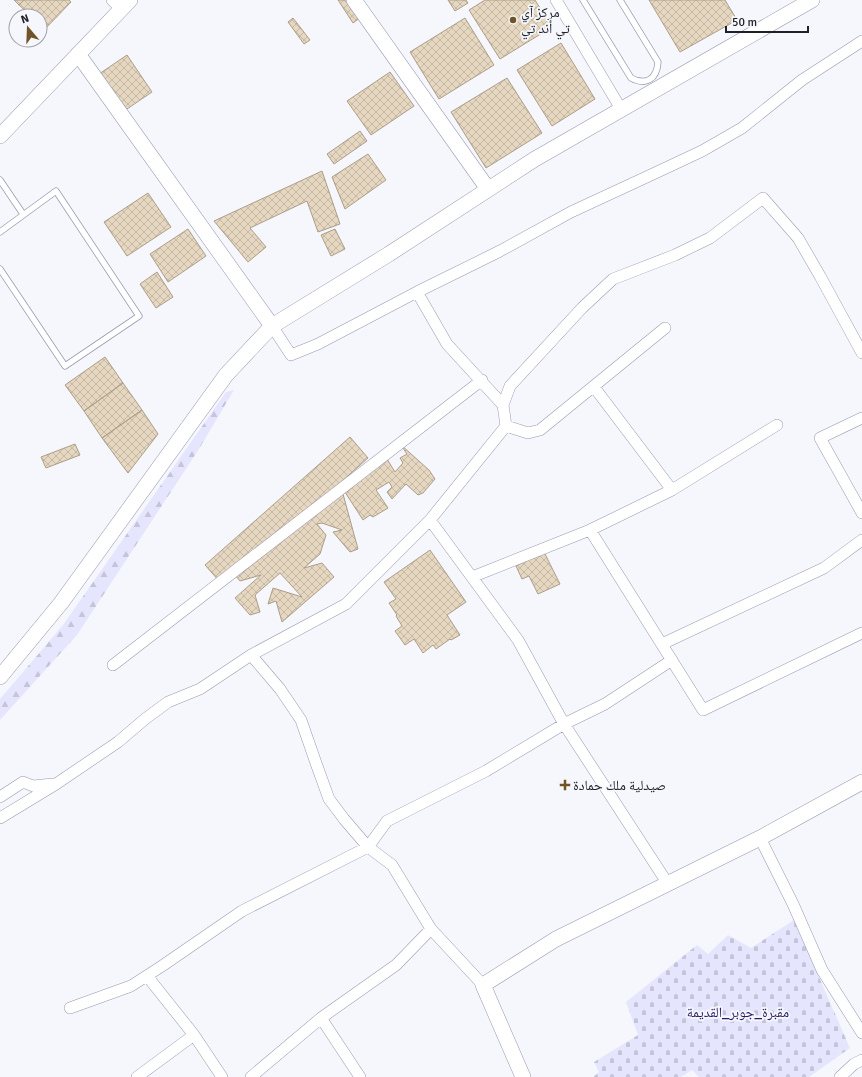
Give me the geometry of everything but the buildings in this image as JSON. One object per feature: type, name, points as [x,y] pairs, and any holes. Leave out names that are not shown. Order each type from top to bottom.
[{"type":"street","points":[[354,0],[488,189]]},
{"type":"street","points":[[556,0],[621,109]]},
{"type":"street","points":[[0,677],[61,603],[226,375],[272,326],[389,254],[535,159],[812,0]]},
{"type":"street","points":[[0,136],[78,54],[121,3]]},
{"type":"street","points":[[78,54],[272,326],[290,355],[318,344],[417,292],[500,251],[571,212],[702,151],[742,128],[802,80],[862,41]]},
{"type":"street","points":[[0,818],[56,784],[118,742],[168,702],[200,689],[251,655],[346,604],[430,520],[506,426],[504,405],[510,386],[582,308],[614,279],[675,255],[710,238],[763,198],[798,238],[862,353]]},
{"type":"street","points":[[417,292],[448,344],[504,405]]},
{"type":"street","points":[[506,426],[528,433],[540,430],[665,328]]},
{"type":"street","points":[[113,665],[482,380]]},
{"type":"street","points":[[594,387],[672,490]]},
{"type":"street","points":[[862,418],[820,438],[862,513]]},
{"type":"street","points":[[472,577],[590,530],[672,490],[778,425]]},
{"type":"street","points":[[430,520],[518,640],[564,724],[668,884]]},
{"type":"street","points":[[590,530],[703,710],[862,633]]},
{"type":"street","points":[[662,644],[824,568],[862,540]]},
{"type":"street","points":[[251,655],[280,689],[301,720],[329,798],[344,820],[368,848],[392,866],[431,929],[483,985],[523,1077]]},
{"type":"street","points":[[70,1008],[131,986],[242,911],[368,848],[388,821],[486,771],[564,724],[605,704],[672,660]]},
{"type":"street","points":[[0,797],[23,782],[33,786],[56,784]]},
{"type":"street","points":[[483,985],[556,939],[760,838],[862,782]]},
{"type":"street","points":[[760,838],[793,904],[822,970],[862,1033]]},
{"type":"street","points":[[251,1077],[321,1018],[396,965],[431,929]]},
{"type":"street","points":[[147,976],[194,1035],[222,1077]]},
{"type":"street","points":[[321,1018],[360,1077]]},
{"type":"street","points":[[137,1077],[194,1035]]},
{"type":"street","points":[[840,1077],[854,1064],[862,1060]]},
{"type":"lane","points":[[583,0],[631,78],[638,82],[646,81],[653,77],[657,70],[658,62],[620,0]]},
{"type":"lane","points":[[657,70],[665,84]]},
{"type":"lane","points":[[0,180],[23,214]]},
{"type":"lane","points":[[0,232],[56,191],[139,316],[65,366],[0,269]]},
{"type":"green space","points":[[234,390],[199,449],[77,635],[0,720],[0,699],[63,625],[226,392]]},
{"type":"green space","name":"مقبرة_جوبر_القديمة","points":[[794,920],[850,1048],[809,1077],[699,1077],[692,1070],[681,1077],[593,1077],[599,1072],[594,1062],[638,1035],[626,1002],[697,945],[708,954],[728,935],[751,948]]},
{"type":"place","name":"مركز آي تي أند تي","points":[[513,20]]},
{"type":"place","name":"صيدلية ملك حمادة","points":[[565,785]]}]
